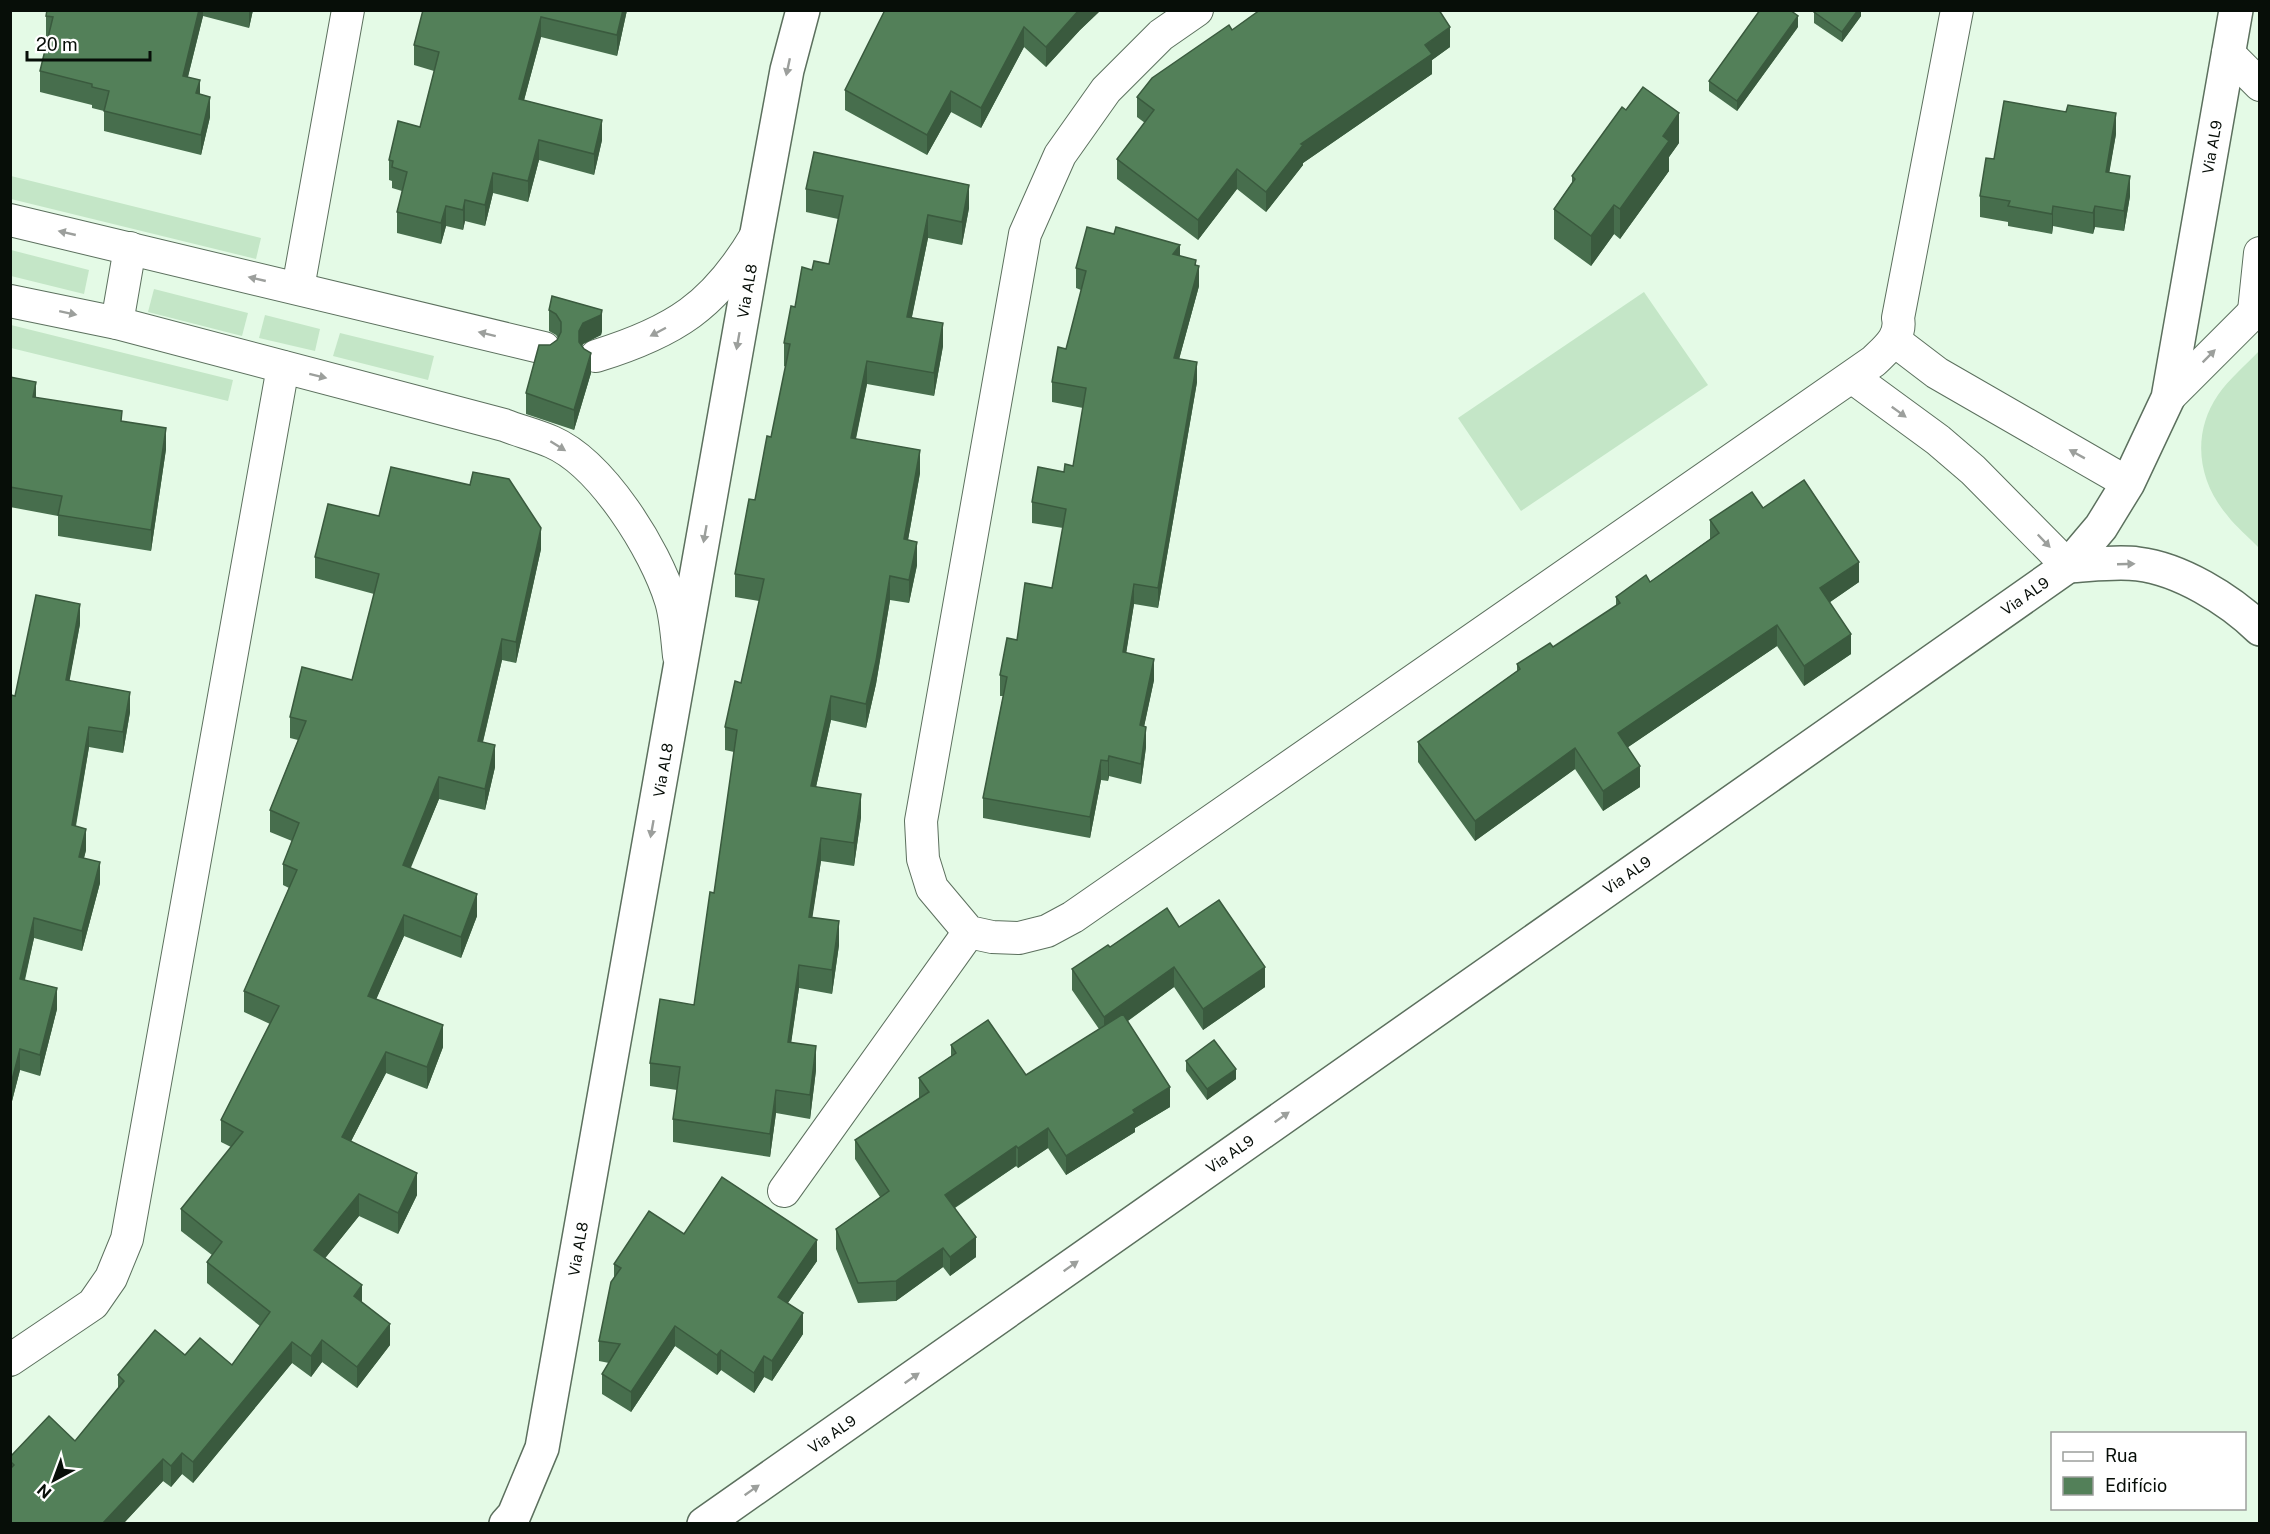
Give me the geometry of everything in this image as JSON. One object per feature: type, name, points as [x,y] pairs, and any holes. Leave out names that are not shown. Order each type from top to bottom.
[{"type":"street","points":[[298,288],[348,10]]},
{"type":"street","name":"Via AL8","points":[[506,1524],[514,1515],[542,1448],[757,233],[787,70],[803,10]]},
{"type":"street","points":[[1197,10],[1161,35],[1106,90],[1060,155],[1025,234],[921,821],[923,859],[932,888],[969,932],[992,937],[1019,938],[1047,931],[1072,917],[1874,361],[1895,341],[1900,325],[1898,318],[1957,10]]},
{"type":"street","name":"Via AL9","points":[[704,1524],[2068,566],[2101,527],[2128,483],[2168,398],[2236,10]]},
{"type":"street","points":[[2228,53],[2259,86]]},
{"type":"street","points":[[10,220],[544,348]]},
{"type":"street","points":[[596,356],[637,343],[680,321],[701,306],[741,261],[757,233]]},
{"type":"street","points":[[117,323],[130,248]]},
{"type":"street","points":[[2168,398],[2257,308],[2259,253]]},
{"type":"street","points":[[10,301],[117,323],[504,425],[553,442],[580,461],[605,485],[626,513],[659,573],[671,603],[681,669]]},
{"type":"street","points":[[1895,341],[1937,373],[2128,483]]},
{"type":"street","points":[[10,1360],[93,1304],[111,1278],[127,1239],[283,367]]},
{"type":"street","points":[[1852,377],[1938,440],[1973,470],[2068,566],[2138,564],[2185,577],[2244,614],[2259,629]]},
{"type":"street","points":[[784,1191],[969,932]]},
{"type":"green space","points":[[11,176],[261,238],[256,259],[11,199]]},
{"type":"green space","points":[[11,250],[89,270],[84,294],[11,276]]},
{"type":"green space","points":[[154,289],[248,313],[242,336],[148,312]]},
{"type":"green space","points":[[1644,292],[1708,385],[1521,511],[1458,418]]},
{"type":"green space","points":[[265,315],[320,329],[315,351],[259,338]]},
{"type":"green space","points":[[11,325],[233,380],[228,401],[11,348]]},
{"type":"green space","points":[[340,333],[434,356],[428,380],[333,356]]},
{"type":"green space","points":[[2259,351],[2259,548],[2231,519],[2209,487],[2204,472],[2202,440],[2204,425],[2218,395]]},
{"type":"building","points":[[47,10],[199,10],[183,76],[200,80],[196,93],[210,97],[201,135],[104,111],[109,91],[92,87],[92,84],[40,71],[53,17],[46,16]]},
{"type":"building","points":[[423,10],[623,10],[617,35],[541,17],[519,99],[602,120],[594,154],[539,140],[528,181],[493,173],[485,205],[465,200],[463,210],[446,206],[441,223],[397,212],[407,172],[392,167],[393,161],[389,160],[398,121],[420,127],[439,52],[414,45]]},
{"type":"building","points":[[885,10],[1079,10],[1046,47],[1024,27],[981,108],[951,91],[927,135],[845,90]]},
{"type":"building","points":[[1260,10],[1439,10],[1450,27],[1425,45],[1432,54],[1301,144],[1303,145],[1266,192],[1237,169],[1198,220],[1117,159],[1154,110],[1137,97],[1152,78],[1229,25],[1232,30]]},
{"type":"building","points":[[1760,10],[1790,10],[1798,16],[1737,101],[1709,81]]},
{"type":"building","points":[[1815,10],[1858,10],[1842,32],[1814,12]]},
{"type":"building","points":[[1643,87],[1679,113],[1663,136],[1669,141],[1620,209],[1614,205],[1591,236],[1554,209],[1575,179],[1572,176],[1622,107],[1626,110]]},
{"type":"building","points":[[2004,101],[2066,112],[2068,105],[2116,113],[2106,172],[2130,176],[2124,211],[2095,206],[2093,213],[2053,206],[2052,214],[2008,206],[2010,201],[1980,196],[1986,158],[1994,159]]},
{"type":"building","points":[[814,152],[969,185],[962,222],[928,215],[907,317],[943,323],[934,373],[867,361],[851,438],[920,450],[904,539],[917,542],[909,580],[890,576],[876,661],[866,704],[831,696],[811,786],[861,794],[854,843],[821,838],[809,917],[839,921],[832,970],[799,965],[788,1042],[816,1046],[810,1095],[776,1090],[770,1134],[673,1119],[680,1067],[650,1063],[660,999],[694,1005],[710,892],[714,893],[737,730],[725,727],[735,681],[741,683],[764,579],[735,574],[749,499],[755,500],[767,436],[771,437],[790,344],[784,343],[791,306],[795,307],[802,267],[812,270],[814,261],[829,264],[843,196],[806,189]]},
{"type":"building","points":[[1087,227],[1114,234],[1116,227],[1180,245],[1173,254],[1196,260],[1195,265],[1199,266],[1174,358],[1197,362],[1158,588],[1134,584],[1123,652],[1154,659],[1140,725],[1146,727],[1141,764],[1109,756],[1108,761],[1101,760],[1090,817],[983,798],[1007,677],[1000,675],[1007,638],[1017,640],[1025,583],[1052,588],[1066,509],[1032,502],[1038,467],[1064,472],[1065,464],[1073,466],[1086,388],[1052,382],[1058,347],[1066,349],[1086,271],[1076,268]]},
{"type":"building","points":[[552,296],[602,310],[601,315],[583,323],[579,331],[579,342],[591,353],[574,410],[526,393],[539,345],[550,345],[557,340],[561,332],[561,322],[556,314],[549,310]]},
{"type":"building","points":[[10,377],[36,382],[33,397],[122,411],[121,421],[166,428],[151,530],[58,515],[62,496],[10,487]]},
{"type":"building","points":[[391,467],[470,485],[473,472],[509,479],[541,528],[516,642],[502,639],[478,741],[495,745],[485,789],[439,777],[403,865],[477,894],[461,937],[404,915],[368,996],[443,1025],[427,1067],[386,1052],[342,1137],[417,1173],[398,1213],[359,1194],[314,1250],[362,1285],[354,1296],[390,1324],[357,1367],[322,1340],[311,1356],[292,1342],[193,1462],[182,1453],[171,1466],[163,1459],[102,1524],[10,1524],[10,1469],[14,1465],[10,1457],[49,1416],[75,1441],[124,1381],[118,1375],[155,1330],[185,1355],[200,1338],[232,1365],[270,1312],[207,1262],[222,1242],[181,1209],[243,1132],[221,1120],[279,1006],[244,991],[297,870],[283,864],[299,823],[270,810],[306,721],[290,717],[302,667],[352,680],[379,574],[315,557],[328,504],[379,516]]},
{"type":"building","points":[[1804,480],[1859,562],[1820,588],[1851,634],[1804,666],[1777,625],[1618,733],[1640,766],[1603,791],[1575,748],[1475,821],[1418,742],[1520,669],[1517,664],[1550,643],[1553,647],[1620,603],[1616,597],[1646,575],[1650,582],[1719,533],[1710,520],[1752,492],[1763,508]]},
{"type":"building","points":[[36,595],[80,604],[66,680],[130,692],[123,732],[89,727],[72,825],[86,829],[79,857],[100,862],[82,931],[34,918],[20,979],[57,988],[40,1055],[20,1049],[11,1084],[10,699],[11,695],[15,696]]},
{"type":"building","points":[[1219,900],[1265,967],[1203,1009],[1174,967],[1104,1017],[1072,969],[1108,945],[1110,947],[1167,908],[1179,927]]},
{"type":"building","points":[[1123,1014],[1170,1087],[1133,1110],[1135,1113],[1066,1156],[1048,1128],[1018,1148],[1016,1146],[945,1195],[976,1237],[950,1257],[943,1248],[896,1281],[858,1283],[836,1229],[889,1191],[855,1140],[929,1092],[919,1078],[956,1053],[951,1045],[988,1020],[1026,1075]]},
{"type":"building","points":[[1214,1040],[1236,1069],[1207,1089],[1186,1061]]},
{"type":"building","points":[[722,1177],[817,1240],[778,1297],[803,1313],[772,1361],[764,1356],[754,1373],[721,1350],[717,1355],[675,1326],[631,1392],[602,1374],[620,1344],[599,1341],[611,1282],[621,1268],[614,1264],[649,1211],[684,1234]]}]
